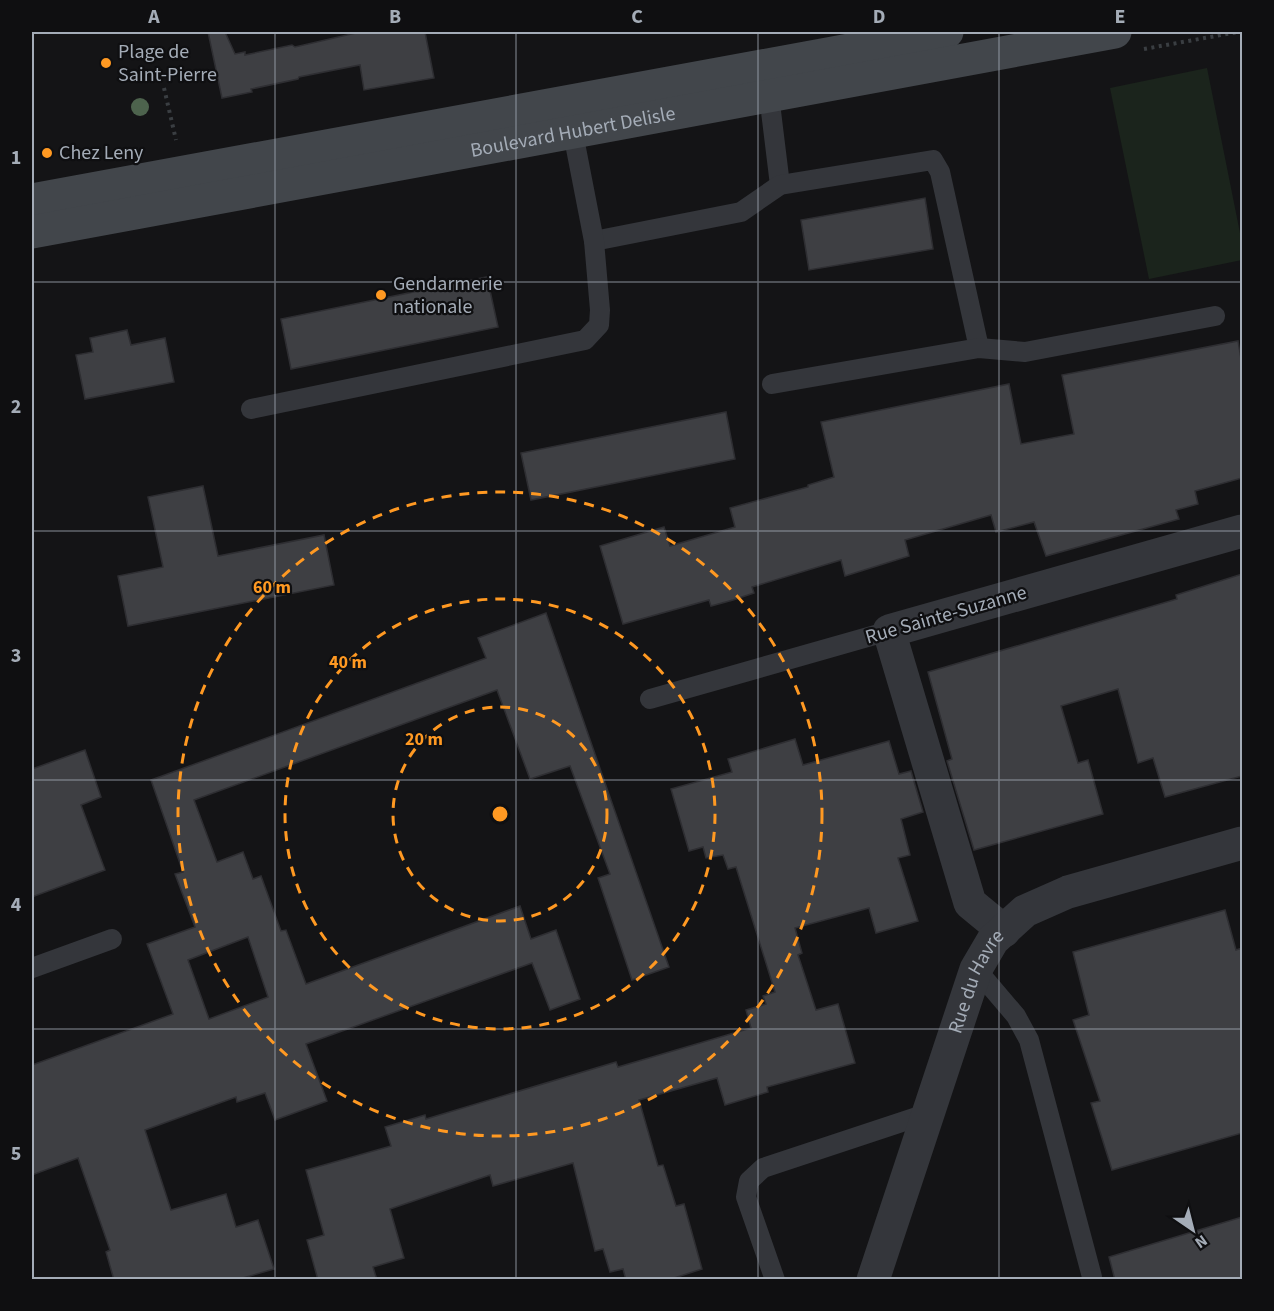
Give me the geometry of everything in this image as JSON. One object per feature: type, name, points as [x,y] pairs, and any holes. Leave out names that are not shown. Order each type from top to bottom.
[{"type":"main road","points":[[32,201],[460,137],[768,80],[946,32]]},
{"type":"main road","name":"Boulevard Hubert Delisle","points":[[32,232],[460,137],[573,133],[768,80],[1115,32]]},
{"type":"street","name":"Rue Sainte-Suzanne","points":[[889,631],[1242,531]]},
{"type":"street","points":[[889,631],[970,903],[1004,931]]},
{"type":"street","name":"Rue du Havre","points":[[873,1280],[976,969],[993,940],[1025,911],[1068,892],[1242,843]]},
{"type":"lane","points":[[768,80],[780,185]]},
{"type":"lane","points":[[251,409],[585,340],[599,325],[600,310],[594,241],[573,133]]},
{"type":"lane","points":[[594,241],[741,212],[780,185],[933,160],[940,172],[979,348]]},
{"type":"lane","points":[[772,384],[979,348],[1025,352],[1215,316]]},
{"type":"lane","name":"Rue Sainte-Suzanne","points":[[650,699],[889,631]]},
{"type":"lane","points":[[32,968],[112,939]]},
{"type":"lane","points":[[976,969],[1016,1016],[1029,1040],[1091,1280]]},
{"type":"lane","points":[[775,1280],[746,1197],[749,1180],[763,1168],[929,1113]]},
{"type":"path","points":[[164,88],[179,149]]},
{"type":"shaded area","points":[[1207,68],[1242,243],[1242,260],[1149,279],[1110,88]]},
{"type":"building","points":[[208,32],[225,32],[235,54],[245,52],[245,55],[292,45],[295,47],[360,32],[425,32],[434,78],[364,90],[360,65],[299,77],[251,89],[252,92],[222,98]]},
{"type":"building","points":[[925,198],[933,249],[809,270],[801,220]]},
{"type":"building","points":[[487,277],[498,327],[291,369],[281,319]]},
{"type":"building","points":[[127,330],[131,345],[165,338],[174,382],[85,399],[76,355],[93,352],[90,338]]},
{"type":"building","points":[[1238,341],[1242,365],[1242,478],[1195,491],[1198,504],[1176,510],[1179,519],[1046,556],[1034,522],[996,532],[991,515],[905,540],[909,556],[845,576],[841,560],[752,587],[754,593],[733,600],[711,606],[709,600],[623,624],[600,546],[664,527],[670,546],[735,527],[730,508],[808,487],[808,485],[834,477],[821,422],[1009,384],[1021,444],[1074,434],[1062,375]]},
{"type":"building","points":[[726,412],[735,459],[531,500],[521,453]]},
{"type":"building","points":[[203,486],[218,556],[324,535],[334,585],[128,626],[118,576],[163,567],[148,497]]},
{"type":"building","points":[[1242,574],[1242,776],[1165,797],[1153,758],[1138,763],[1118,689],[1061,706],[1078,763],[1088,760],[1103,814],[974,850],[947,761],[952,759],[928,672],[1177,599],[1176,595]]},
{"type":"building","points":[[546,613],[669,967],[632,980],[598,878],[610,874],[570,766],[530,779],[497,690],[194,800],[217,862],[243,852],[253,879],[261,876],[281,931],[286,930],[306,984],[520,906],[531,939],[556,930],[580,999],[550,1010],[532,963],[306,1044],[327,1101],[275,1120],[265,1093],[237,1102],[236,1097],[145,1130],[171,1210],[226,1194],[236,1227],[258,1220],[274,1269],[236,1280],[114,1280],[106,1252],[110,1250],[78,1158],[32,1175],[32,1065],[173,1014],[147,944],[195,927],[175,874],[183,872],[151,780],[486,658],[478,638]],"holes":[[[248,937],[268,997],[209,1019],[188,960]]]},
{"type":"building","points":[[795,739],[803,765],[889,741],[899,774],[911,771],[923,812],[901,819],[910,855],[898,858],[918,921],[876,933],[869,908],[795,928],[802,953],[798,955],[816,1010],[838,1004],[855,1063],[767,1087],[768,1092],[725,1105],[717,1078],[639,1100],[658,1166],[663,1165],[676,1206],[684,1204],[702,1269],[668,1280],[626,1280],[623,1269],[610,1272],[603,1249],[595,1251],[573,1163],[493,1186],[490,1175],[390,1209],[404,1258],[373,1267],[377,1280],[318,1280],[307,1240],[324,1235],[306,1170],[391,1146],[385,1127],[425,1115],[426,1119],[616,1062],[618,1067],[751,1028],[746,1010],[766,1004],[763,996],[775,992],[736,867],[728,869],[723,855],[706,858],[703,847],[689,851],[671,789],[732,772],[728,759]]},
{"type":"building","points":[[85,750],[101,797],[81,805],[105,870],[32,897],[32,769]]},
{"type":"building","points":[[1225,910],[1236,950],[1242,948],[1242,1133],[1112,1170],[1091,1103],[1100,1101],[1073,1020],[1089,1015],[1073,952]]},
{"type":"building","points":[[1242,1217],[1242,1280],[1115,1280],[1109,1257]]},
{"type":"place","name":"Plage de Saint-Pierre","points":[[106,63]]},
{"type":"place","name":"Chez Leny","points":[[47,153]]},
{"type":"place","name":"Gendarmerie nationale","points":[[381,295]]}]
